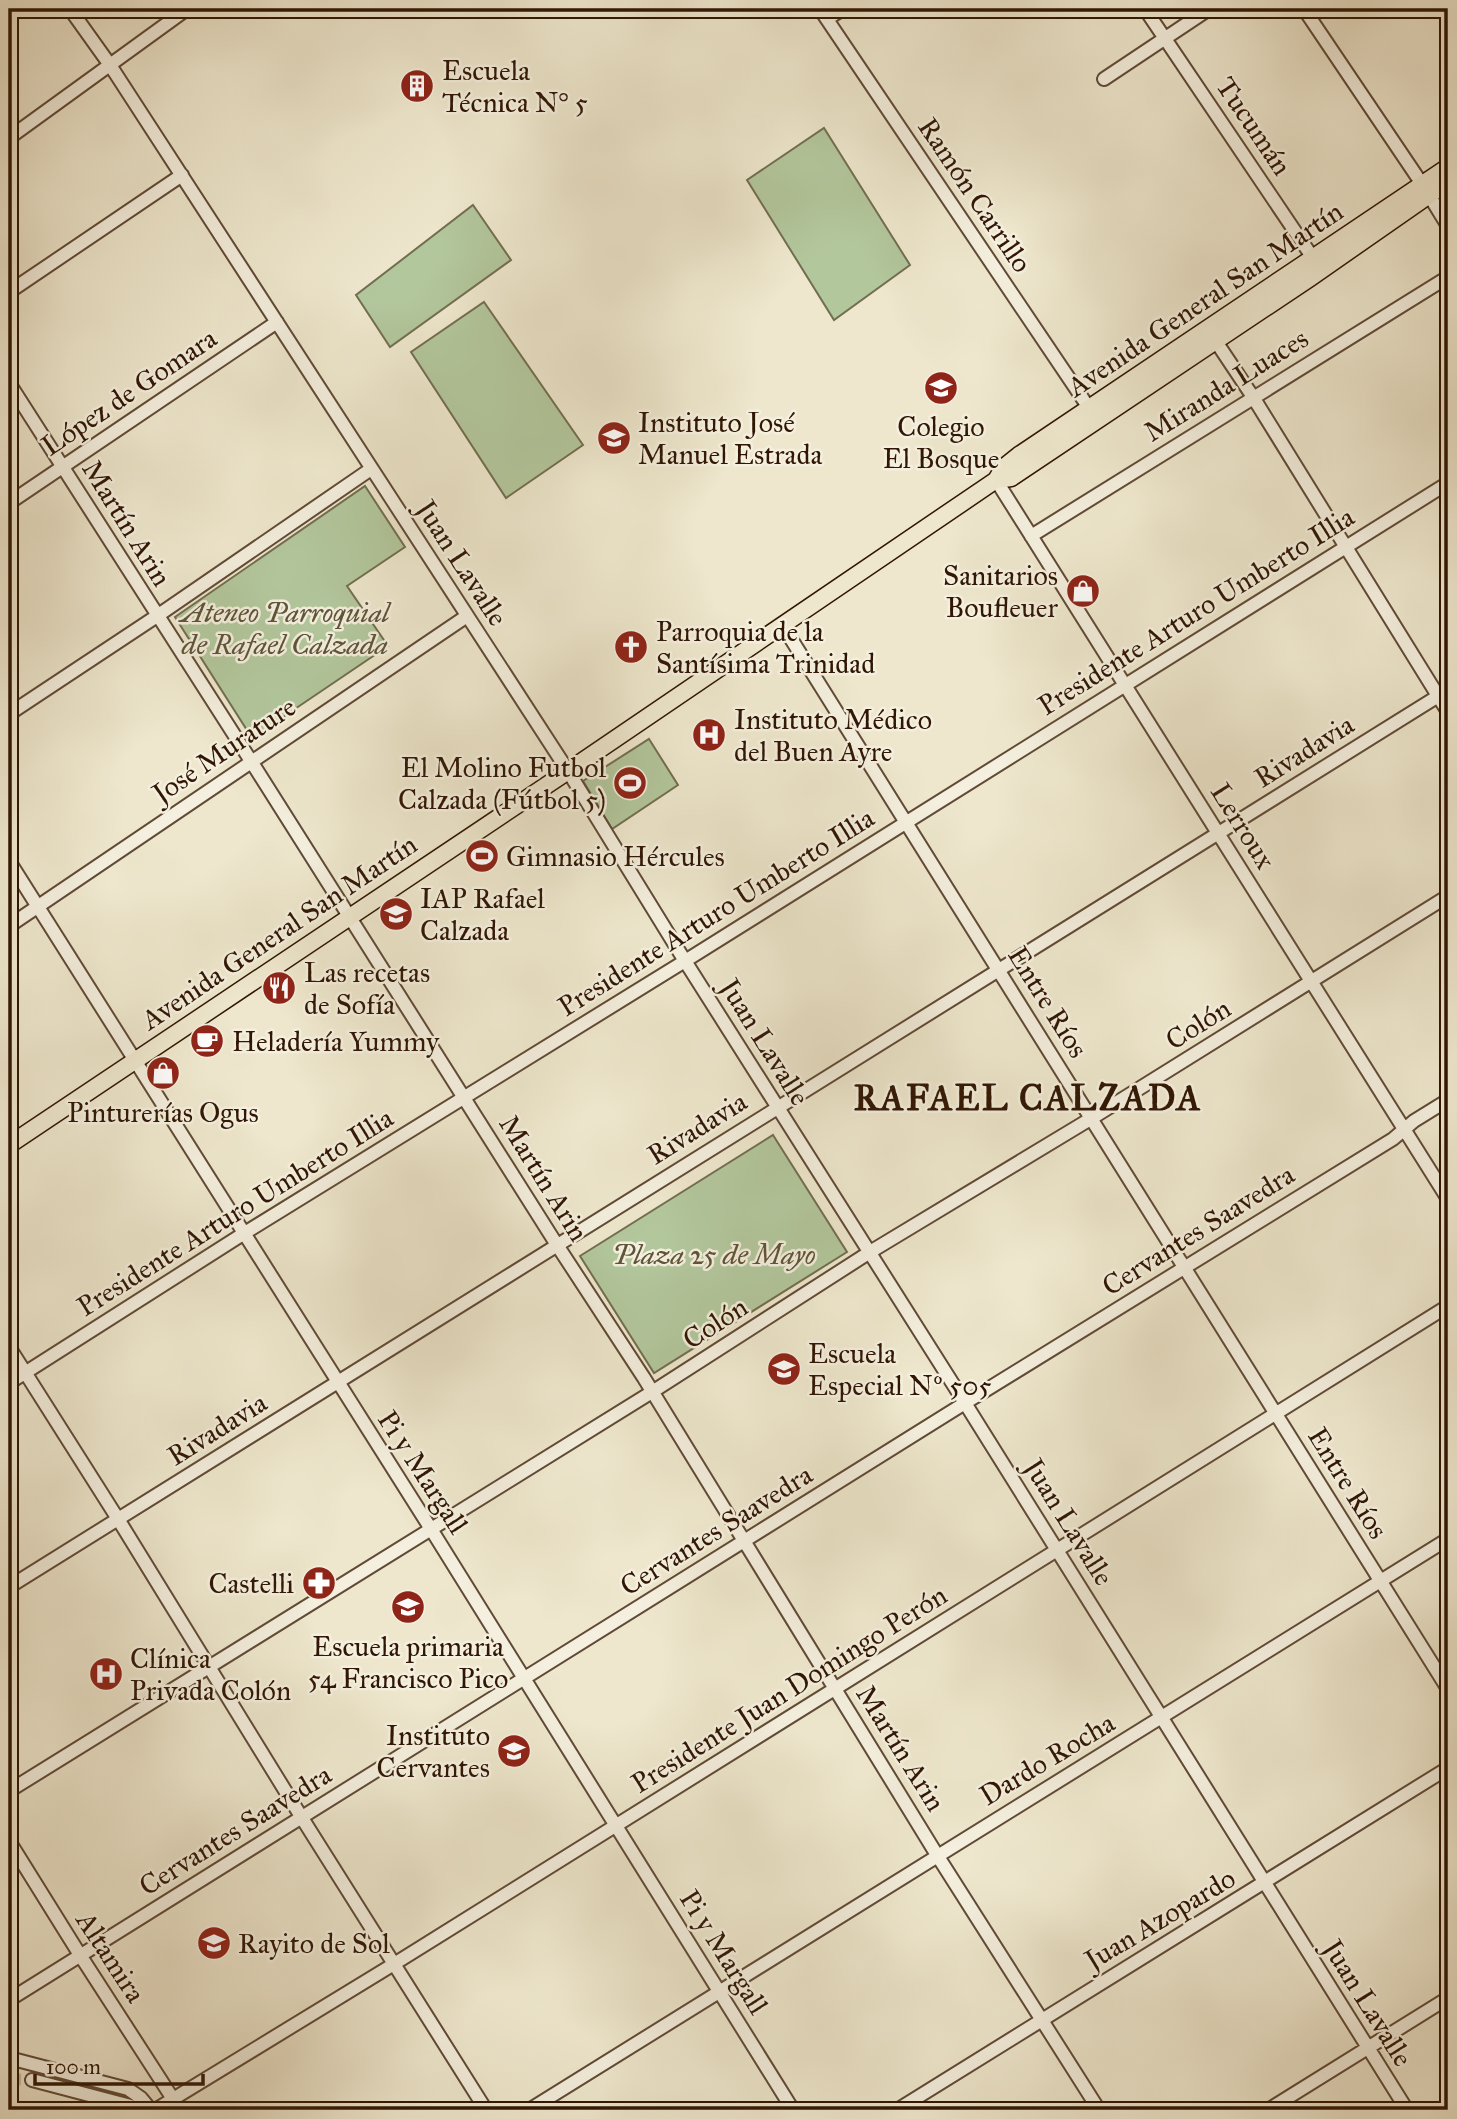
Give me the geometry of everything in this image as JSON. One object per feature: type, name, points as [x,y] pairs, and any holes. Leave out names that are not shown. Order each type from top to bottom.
[{"type":"main road","name":"Avenida General San Martín","points":[[9,1145],[783,626],[996,480],[1004,467],[1089,408],[1317,264],[1426,190],[1448,167]]},
{"type":"main road","name":"Avenida General San Martín","points":[[1426,190],[1448,182]]},
{"type":"main road","name":"Avenida General San Martín","points":[[996,480],[1011,478],[1215,340],[1317,264]]},
{"type":"street","name":"Juan Lavalle","points":[[70,9],[182,175],[568,771],[1407,2110]]},
{"type":"street","points":[[9,138],[187,9]]},
{"type":"street","points":[[824,14],[843,9]]},
{"type":"street","name":"Tucumán","points":[[1145,9],[1317,264]]},
{"type":"street","points":[[1104,79],[1209,9]]},
{"type":"street","points":[[1304,9],[1448,226]]},
{"type":"street","name":"Ramón Carrillo","points":[[824,14],[1089,408]]},
{"type":"street","points":[[9,292],[182,175]]},
{"type":"street","name":"Miranda Luaces","points":[[1031,536],[1448,277]]},
{"type":"street","name":"López de Gomara","points":[[9,503],[277,323]]},
{"type":"street","points":[[1215,340],[1443,693],[1448,712]]},
{"type":"street","name":"Martín Arin","points":[[9,383],[652,1392],[937,1855],[1099,2110]]},
{"type":"street","points":[[9,713],[157,616],[371,469]]},
{"type":"street","name":"Lerroux","points":[[996,480],[1448,1199]]},
{"type":"street","name":"Presidente Arturo Umberto Illia","points":[[9,1383],[243,1234],[1448,483]]},
{"type":"street","name":"José Murature","points":[[9,926],[467,616]]},
{"type":"street","name":"Entre Ríos","points":[[783,626],[1448,1689]]},
{"type":"street","name":"Rivadavia","points":[[9,1587],[1443,693]]},
{"type":"street","name":"Pi y Margall","points":[[9,861],[431,1529],[793,2110]]},
{"type":"street","name":"Colón","points":[[9,1791],[652,1392],[870,1252],[1313,982],[1448,896]]},
{"type":"street","name":"Cervantes Saavedra","points":[[9,2000],[965,1403],[1394,1139],[1414,1121],[1448,1100]]},
{"type":"street","name":"Presidente Juan Domingo Perón","points":[[150,2110],[173,2099],[394,1964],[1448,1307]]},
{"type":"street","points":[[9,1347],[486,2110]]},
{"type":"street","name":"Dardo Rocha","points":[[529,2110],[1448,1539]]},
{"type":"street","name":"Juan Azopardo","points":[[897,2110],[1448,1768]]},
{"type":"street","name":"Altamira","points":[[9,1841],[173,2099]]},
{"type":"street","points":[[1268,2110],[1448,1998]]},
{"type":"street","points":[[9,2058],[128,2089],[141,2098],[150,2110]]},
{"type":"street","points":[[32,2080],[150,2110]]},
{"type":"green space","points":[[824,128],[910,265],[834,320],[747,180]]},
{"type":"green space","points":[[473,205],[511,260],[390,347],[356,295]]},
{"type":"green space","points":[[484,302],[583,445],[506,498],[411,352]]},
{"type":"green space","name":"Ateneo Parroquial de Rafael Calzada","points":[[365,486],[405,547],[347,586],[388,646],[252,738],[175,617]]},
{"type":"green space","name":"El Molino Futbol Calzada (Fútbol 5)","points":[[649,739],[678,785],[612,829],[583,781]]},
{"type":"green space","name":"Plaza 25 de Mayo","points":[[773,1135],[847,1252],[654,1373],[580,1256]]},
{"type":"tunnel","points":[[9,2079],[32,2080]]},
{"type":"place","name":"Escuela Técnica N° 5","points":[[417,86]]},
{"type":"place","name":"Colegio El Bosque","points":[[941,388]]},
{"type":"place","name":"Instituto José Manuel Estrada","points":[[614,438]]},
{"type":"place","name":"Sanitarios Boufleuer","points":[[1083,591]]},
{"type":"place","name":"Parroquia de la Santísima Trinidad","points":[[631,647]]},
{"type":"place","name":"Instituto Médico del Buen Ayre","points":[[709,735]]},
{"type":"place","name":"El Molino Futbol Calzada (Fútbol 5)","points":[[630,783]]},
{"type":"place","name":"Gimnasio Hércules","points":[[482,856]]},
{"type":"place","name":"IAP Rafael Calzada","points":[[396,914]]},
{"type":"place","name":"Las recetas de Sofía","points":[[279,988]]},
{"type":"place","name":"Heladería Yummy","points":[[207,1041]]},
{"type":"place","name":"Pinturerías Ogus","points":[[163,1073]]},
{"type":"place","name":"Escuela Especial Nº 505","points":[[784,1369]]},
{"type":"place","name":"Castelli","points":[[319,1583]]},
{"type":"place","name":"Escuela primaria 54 Francisco Pico","points":[[408,1607]]},
{"type":"place","name":"Clínica Privada Colón","points":[[106,1674]]},
{"type":"place","name":"Instituto Cervantes","points":[[514,1751]]},
{"type":"place","name":"Rayito de Sol","points":[[214,1943]]},
{"type":"district","name":"RAFAEL CALZADA","points":[[1028,1098]]}]
